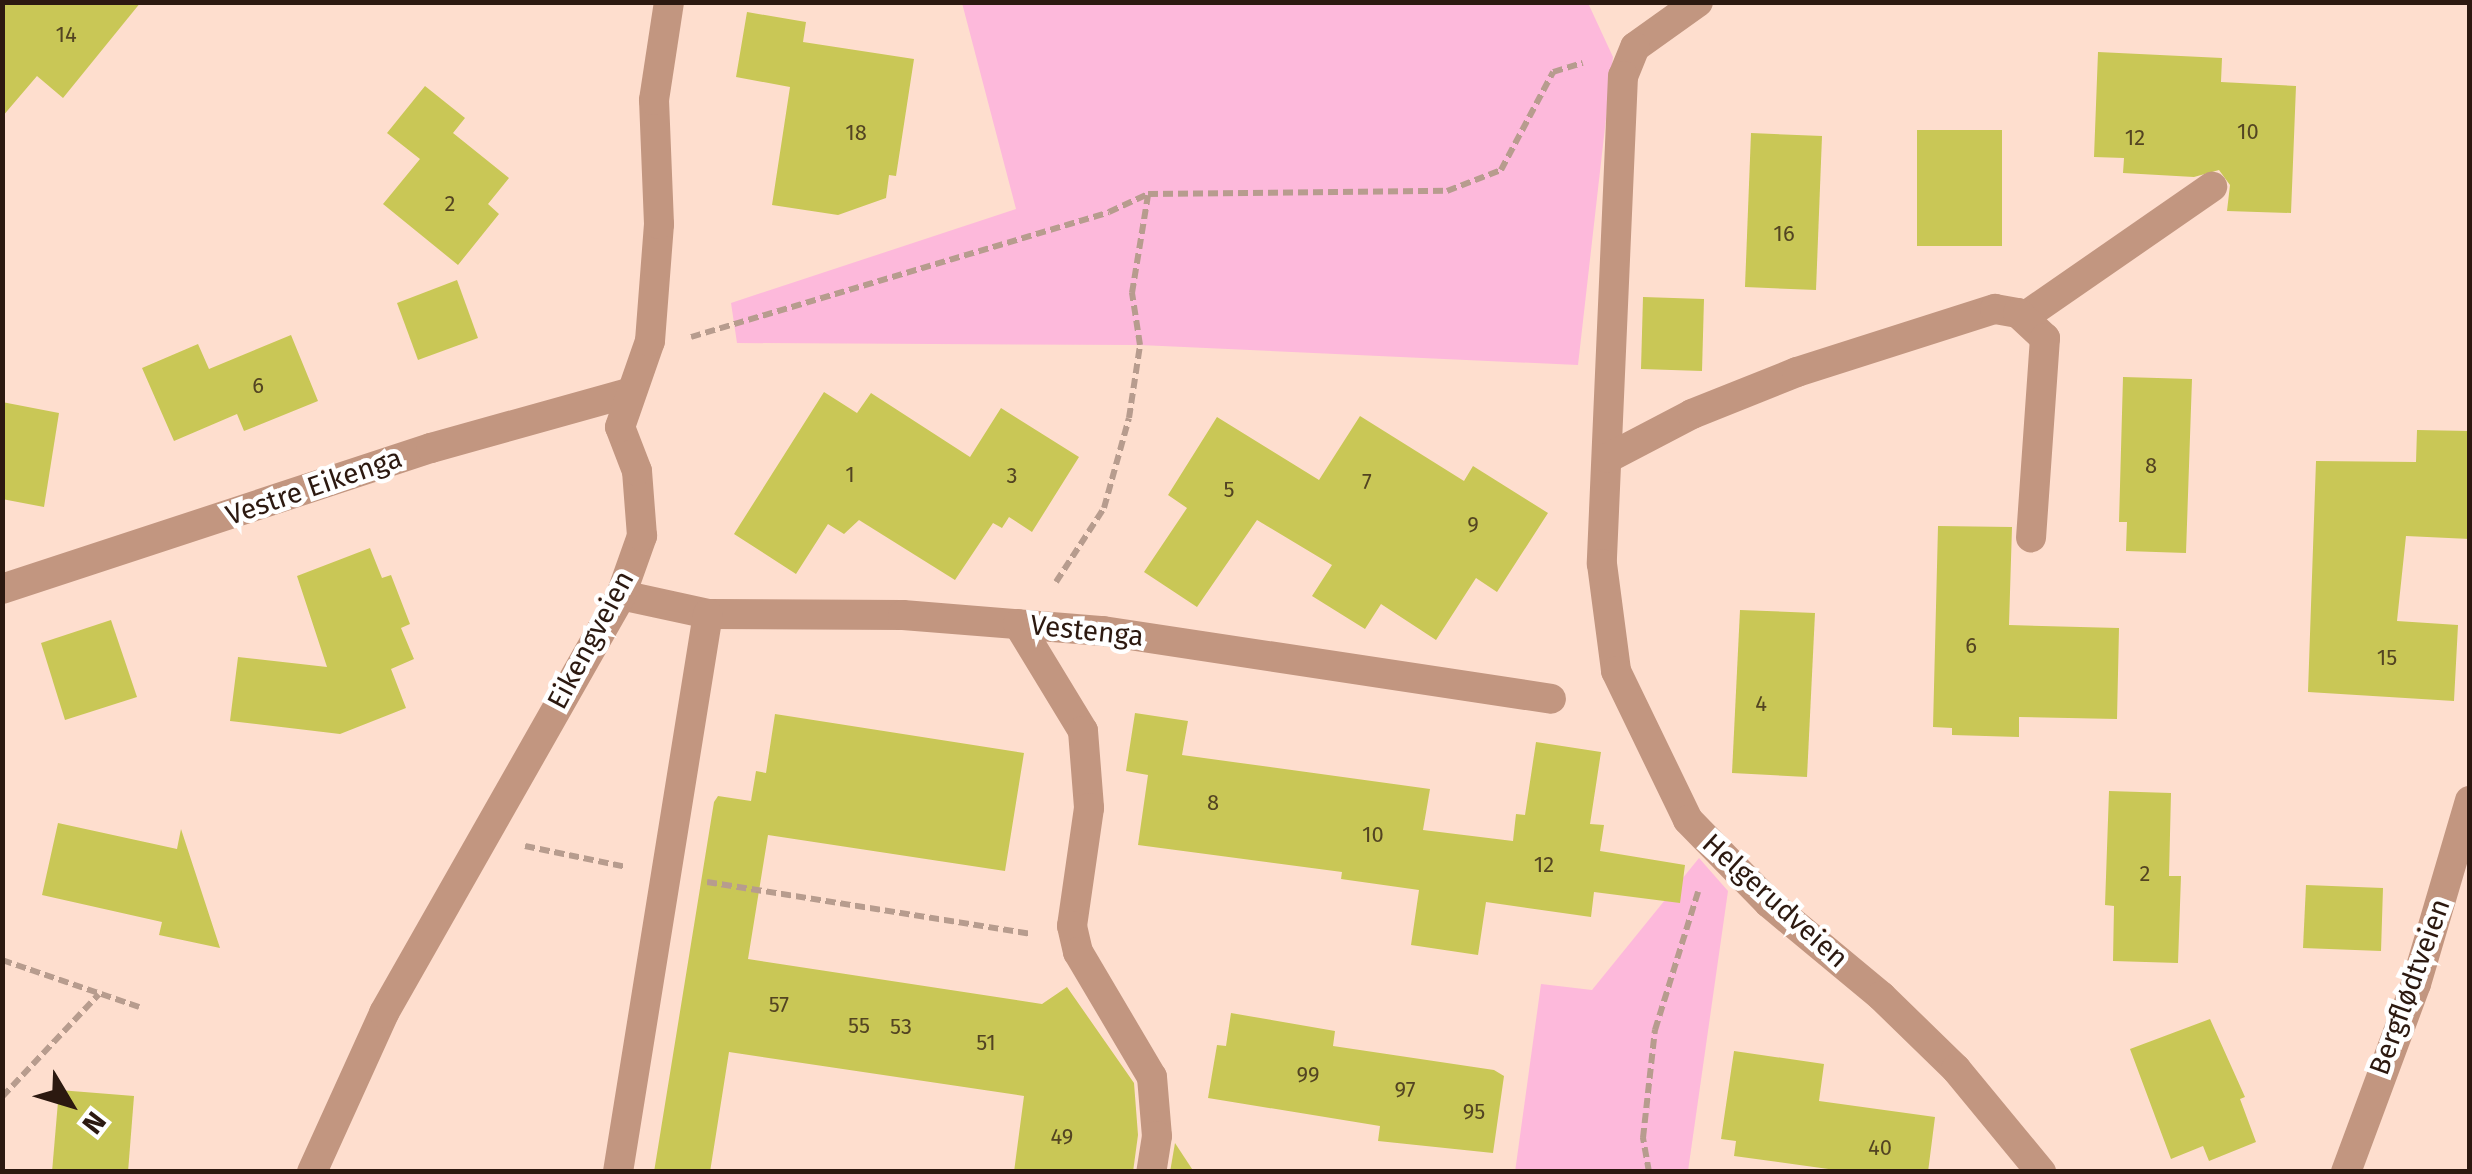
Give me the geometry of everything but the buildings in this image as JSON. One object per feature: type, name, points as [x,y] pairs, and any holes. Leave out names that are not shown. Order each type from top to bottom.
[{"type":"street","name":"Eikengveien","points":[[312,1172],[345,1089],[482,836],[621,595],[644,519],[637,471],[620,427],[628,393],[650,341],[659,224],[654,100],[669,2]]},
{"type":"street","points":[[1635,47],[1698,2]]},
{"type":"street","name":"Helgerudveien","points":[[1635,47],[1623,76],[1618,126],[1602,564],[1616,671],[1659,772],[1688,820],[1726,862],[1956,1069],[2041,1172]]},
{"type":"street","points":[[2024,317],[2212,187]]},
{"type":"street","points":[[1608,458],[1692,414],[1797,372],[1995,310],[2024,317],[2045,338],[2031,538]]},
{"type":"street","name":"Vestre Eikenga","points":[[2,589],[431,448],[628,393]]},
{"type":"street","name":"Vestenga","points":[[621,595],[708,614],[903,615],[1018,624],[1551,699]]},
{"type":"street","points":[[618,1172],[708,614]]},
{"type":"street","points":[[1018,624],[1068,700],[1090,761],[1076,940],[1152,1077],[1157,1136],[1152,1172]]},
{"type":"street","name":"Bergflødtveien","points":[[2346,1172],[2416,984],[2470,801]]},
{"type":"path","points":[[650,341],[703,336],[1148,194],[1448,190],[1501,170],[1553,72],[1635,47]]},
{"type":"path","points":[[1018,624],[1065,572],[1104,508],[1130,418],[1140,344],[1132,293],[1148,194]]},
{"type":"path","points":[[482,836],[666,876],[1076,940]]},
{"type":"path","points":[[1650,1172],[1643,1138],[1655,1030],[1692,898],[1726,862]]},
{"type":"path","points":[[2,960],[139,1008]]},
{"type":"path","points":[[2,1098],[98,994]]},
{"type":"shaded area","points":[[962,3],[1588,3],[1613,57],[1578,365],[1140,345],[737,343],[731,303],[1016,209]]},
{"type":"shaded area","points":[[1699,858],[1728,891],[1688,1171],[1515,1172],[1541,984],[1592,990]]}]
